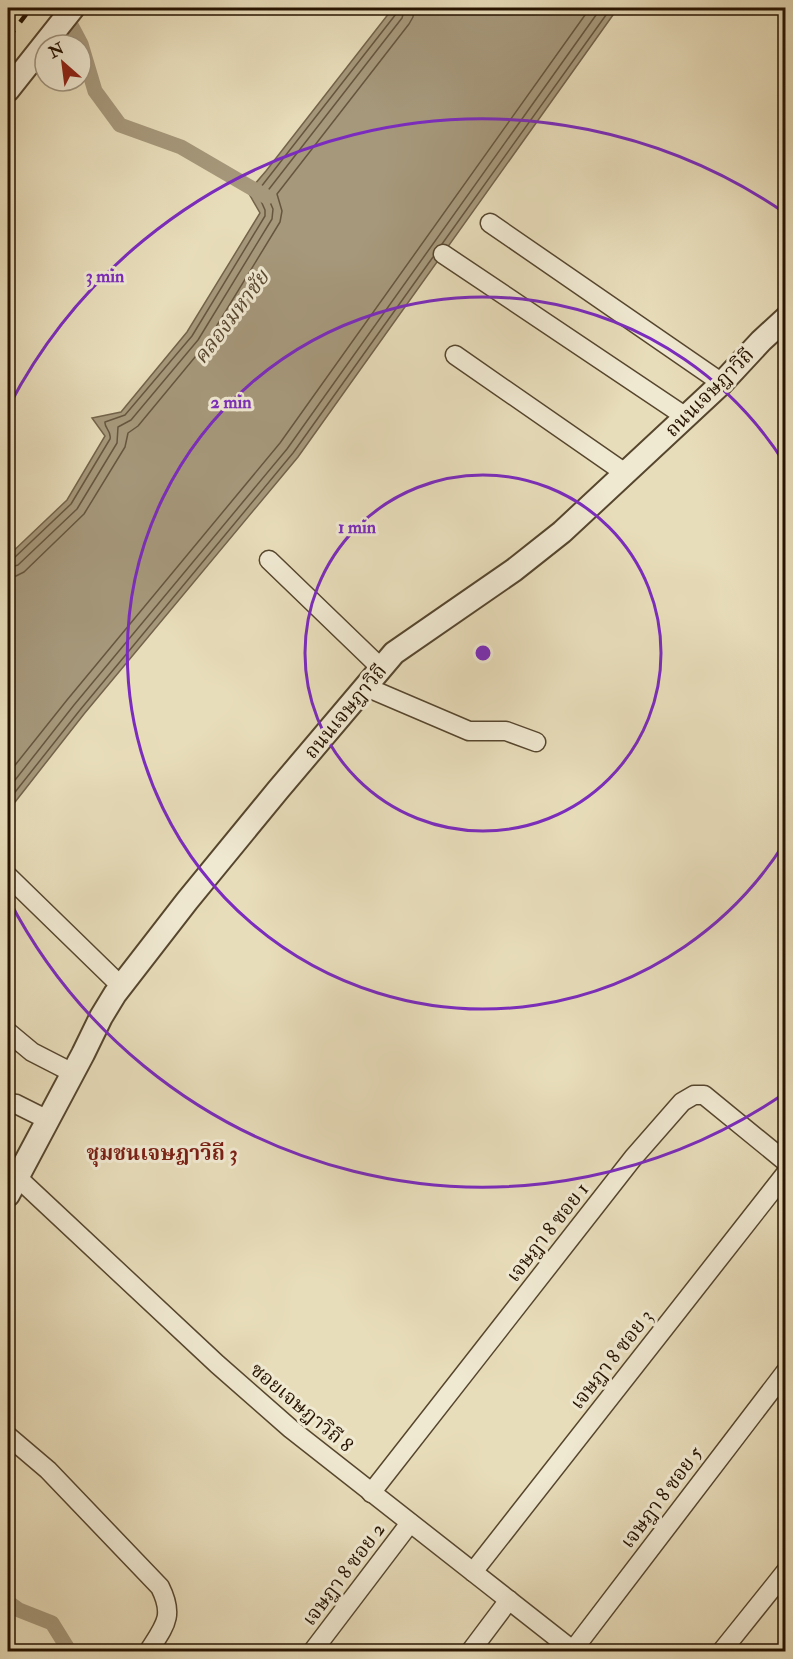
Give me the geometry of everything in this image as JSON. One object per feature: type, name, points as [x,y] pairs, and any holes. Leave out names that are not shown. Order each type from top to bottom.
[{"type":"street","points":[[8,90],[73,8]]},
{"type":"street","points":[[490,223],[722,383]]},
{"type":"street","points":[[442,255],[686,417]]},
{"type":"street","name":"ถนนเจษฎาวิถี","points":[[12,1186],[101,1017],[121,986],[236,842],[394,653],[532,557],[686,417],[786,318]]},
{"type":"street","points":[[455,355],[626,473]]},
{"type":"street","points":[[269,560],[381,668]]},
{"type":"street","points":[[366,687],[469,731],[506,732],[536,742]]},
{"type":"street","points":[[8,876],[121,986]]},
{"type":"street","points":[[8,1032],[32,1052],[73,1073]]},
{"type":"street","name":"เจษฎา 8 ซอย 1","points":[[371,1493],[633,1158],[682,1102],[694,1095],[704,1095],[786,1162]]},
{"type":"street","points":[[8,1103],[16,1104],[48,1120]]},
{"type":"street","name":"เจษฎา 8 ซอย 3","points":[[473,1572],[786,1173]]},
{"type":"street","name":"ซอยเจษฎาวิถี 8","points":[[12,1186],[291,1429],[574,1651]]},
{"type":"street","name":"เจษฎา 8 ซอย 5","points":[[574,1651],[786,1371]]},
{"type":"street","points":[[8,1436],[48,1470],[160,1587],[169,1612],[166,1624],[150,1649]]},
{"type":"street","name":"เจษฎา 8 ซอย 2","points":[[312,1652],[410,1523]]},
{"type":"street","points":[[721,1652],[786,1571]]},
{"type":"street","points":[[470,1652],[509,1600]]},
{"type":"water","name":"คลองมหาชัย","points":[[393,8],[618,8],[298,457],[84,714],[8,811],[8,556],[67,500],[105,436],[92,418],[121,412],[187,332],[260,213],[248,192]]},
{"type":"waterway","points":[[63,10],[81,44],[95,91],[120,125],[181,147],[267,197]]},
{"type":"waterway","points":[[8,1602],[19,1610],[52,1623],[70,1652]]},
{"type":"railway","points":[[8,38],[31,8]]},
{"type":"district","name":"ชุมชนเจษฎาวิถี 3","points":[[162,1153]]}]
